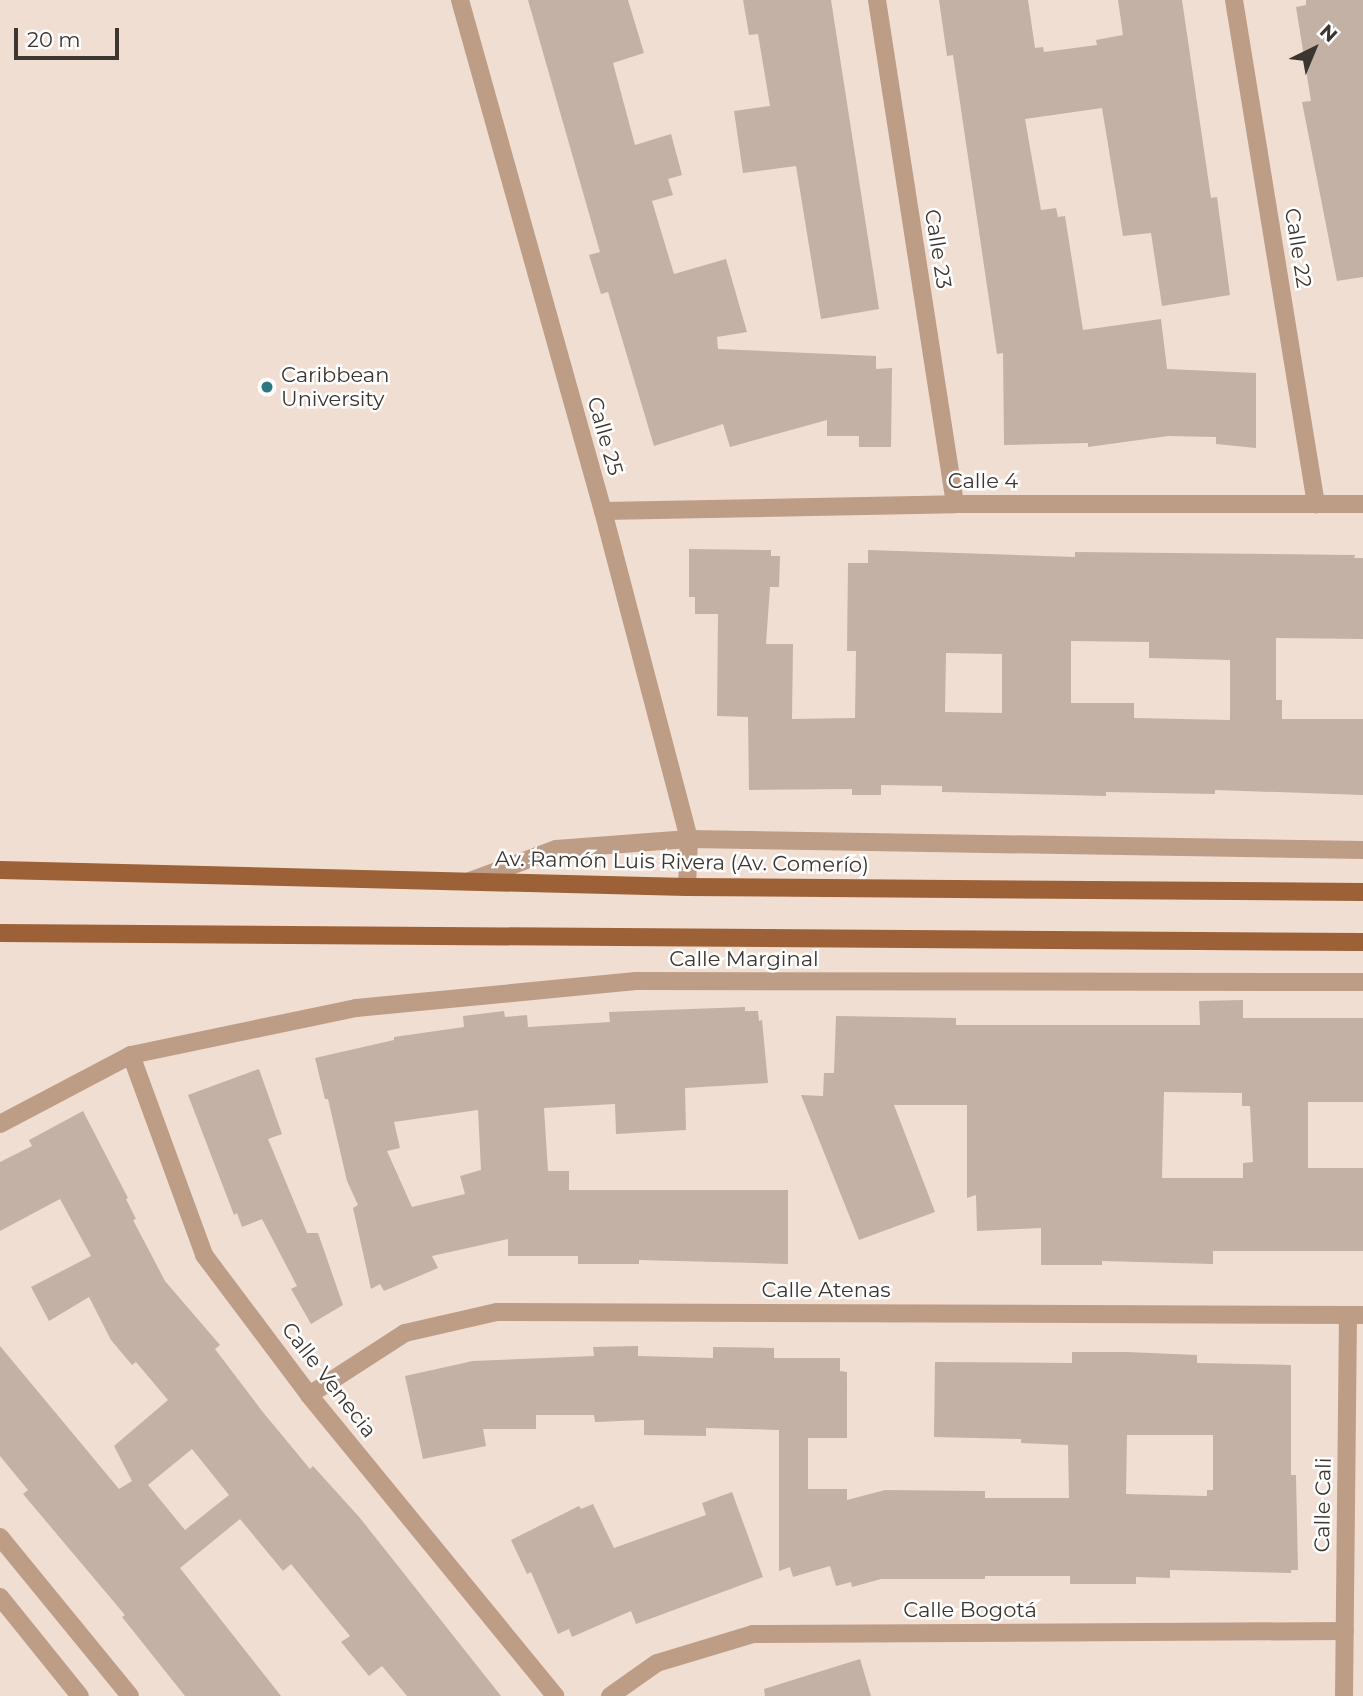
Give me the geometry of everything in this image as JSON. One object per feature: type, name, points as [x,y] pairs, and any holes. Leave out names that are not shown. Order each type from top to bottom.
[{"type":"main road","name":"Av. Ramón Luis Rivera (Av. Comerío)","points":[[0,870],[687,887],[1363,892]]},
{"type":"main road","points":[[0,933],[1363,942]]},
{"type":"street","name":"Calle 25","points":[[460,0],[603,511],[689,839],[687,887]]},
{"type":"street","name":"Calle 23","points":[[877,0],[955,504]]},
{"type":"street","name":"Calle 22","points":[[1234,0],[1316,503]]},
{"type":"street","name":"Calle 4","points":[[603,511],[955,504],[1363,504]]},
{"type":"street","points":[[469,881],[556,849],[689,839],[1363,850]]},
{"type":"street","name":"Calle Marginal","points":[[0,1124],[131,1055],[356,1008],[636,981],[1363,982]]},
{"type":"street","name":"Calle Venecia","points":[[131,1055],[204,1255],[309,1395],[555,1696]]},
{"type":"street","name":"Calle Atenas","points":[[309,1395],[405,1333],[497,1312],[1356,1315]]},
{"type":"street","name":"Calle Cali","points":[[1344,1696],[1356,1315]]},
{"type":"street","points":[[0,1537],[130,1696]]},
{"type":"street","points":[[0,1597],[80,1696]]},
{"type":"street","name":"Calle Bogotá","points":[[610,1696],[657,1663],[753,1634],[1345,1631]]},
{"type":"building","points":[[528,0],[628,0],[644,53],[613,63],[635,145],[671,134],[682,175],[668,179],[673,195],[652,201],[674,274],[726,259],[747,332],[717,337],[718,349],[876,356],[876,369],[892,368],[891,447],[859,447],[859,436],[827,436],[827,420],[730,447],[723,424],[654,446],[608,292],[601,294],[589,255],[600,252]]},
{"type":"building","points":[[743,0],[831,0],[879,309],[821,319],[796,166],[743,173],[734,111],[770,106],[758,34],[749,35]]},
{"type":"building","points":[[939,0],[1028,0],[1035,48],[1043,47],[1044,52],[1097,45],[1096,40],[1123,35],[1118,0],[1182,0],[1211,198],[1217,197],[1230,295],[1162,306],[1151,233],[1123,236],[1102,108],[1025,119],[1041,210],[1056,208],[1058,217],[1065,216],[1083,330],[1161,319],[1167,369],[1256,373],[1256,448],[1216,444],[1216,437],[1168,436],[1088,447],[1088,443],[1004,445],[1003,353],[997,354],[953,55],[947,56]]},
{"type":"building","points":[[1306,0],[1363,0],[1363,277],[1337,281],[1302,102],[1311,101],[1296,7],[1306,5]]},
{"type":"building","points":[[689,549],[771,550],[771,556],[780,556],[779,587],[770,587],[766,644],[793,644],[792,719],[855,718],[856,651],[847,651],[848,563],[868,563],[868,550],[1075,557],[1075,552],[1355,555],[1354,558],[1363,558],[1363,639],[1276,638],[1276,700],[1282,700],[1282,719],[1363,719],[1363,795],[1215,790],[1215,794],[1106,792],[1106,796],[942,792],[942,786],[881,785],[881,795],[852,795],[852,789],[749,790],[748,717],[717,716],[718,614],[695,614],[695,597],[689,597]],"holes":[[[1071,641],[1149,642],[1149,658],[1230,660],[1230,720],[1134,718],[1134,703],[1071,703]],[[946,653],[1002,654],[1002,713],[945,712]]]},
{"type":"building","points":[[1243,1000],[1243,1018],[1363,1018],[1363,1102],[1308,1102],[1308,1168],[1363,1168],[1363,1251],[1213,1251],[1213,1264],[1102,1261],[1102,1265],[1041,1265],[1041,1228],[977,1231],[976,1195],[967,1198],[967,1105],[894,1105],[935,1212],[859,1240],[801,1095],[823,1096],[824,1073],[834,1073],[836,1016],[956,1018],[956,1025],[1200,1025],[1199,1001]],"holes":[[[1164,1092],[1242,1093],[1242,1106],[1250,1106],[1253,1162],[1243,1163],[1243,1178],[1162,1178]]]},
{"type":"building","points":[[745,1007],[745,1011],[758,1011],[759,1021],[762,1020],[768,1083],[685,1088],[686,1130],[616,1134],[615,1104],[544,1108],[548,1171],[569,1171],[569,1190],[788,1190],[788,1264],[639,1260],[639,1264],[578,1264],[578,1256],[508,1256],[508,1239],[432,1256],[438,1268],[384,1291],[380,1284],[371,1289],[353,1208],[358,1205],[347,1181],[328,1099],[325,1099],[315,1058],[394,1040],[394,1037],[464,1027],[463,1016],[504,1011],[505,1017],[527,1015],[528,1027],[610,1022],[609,1012]],"holes":[[[478,1110],[481,1170],[460,1176],[465,1194],[412,1207],[387,1151],[400,1148],[394,1122]]]},
{"type":"building","points":[[259,1069],[282,1134],[268,1139],[307,1233],[318,1233],[343,1305],[311,1324],[291,1289],[297,1286],[262,1219],[242,1227],[237,1213],[234,1215],[188,1095]]},
{"type":"building","points":[[83,1111],[128,1198],[126,1199],[136,1219],[133,1220],[165,1281],[220,1345],[215,1349],[262,1411],[310,1469],[313,1466],[360,1518],[501,1696],[407,1696],[382,1666],[369,1676],[341,1642],[350,1636],[291,1564],[283,1571],[240,1519],[180,1568],[281,1696],[185,1696],[122,1617],[125,1615],[23,1494],[28,1490],[0,1456],[0,1346],[119,1489],[132,1481],[114,1446],[168,1400],[136,1362],[132,1365],[111,1340],[89,1297],[49,1321],[31,1287],[91,1256],[60,1199],[0,1231],[0,1162],[32,1146],[29,1140]],"holes":[[[192,1449],[229,1495],[185,1530],[148,1485]]]},
{"type":"building","points":[[638,1346],[638,1356],[713,1358],[713,1347],[774,1348],[774,1358],[840,1358],[840,1371],[847,1372],[847,1438],[808,1438],[808,1489],[847,1489],[847,1500],[885,1490],[985,1491],[985,1498],[1069,1498],[1068,1445],[1021,1443],[1021,1439],[934,1437],[935,1362],[1072,1363],[1072,1352],[1127,1352],[1197,1355],[1197,1363],[1291,1365],[1291,1475],[1296,1475],[1298,1570],[1291,1570],[1291,1573],[1170,1570],[1170,1578],[1136,1577],[1136,1584],[1070,1584],[1070,1576],[985,1576],[985,1579],[881,1579],[852,1587],[851,1582],[836,1586],[830,1566],[793,1577],[790,1567],[779,1571],[779,1430],[706,1428],[706,1436],[644,1435],[644,1420],[595,1422],[594,1415],[536,1415],[536,1429],[483,1429],[486,1446],[423,1459],[405,1376],[473,1361],[594,1356],[593,1347]],"holes":[[[1127,1435],[1213,1435],[1213,1490],[1207,1490],[1207,1496],[1126,1494]]]},
{"type":"building","points":[[732,1492],[763,1577],[636,1624],[631,1611],[572,1637],[569,1629],[558,1634],[531,1572],[527,1574],[511,1540],[579,1506],[581,1509],[593,1504],[614,1548],[706,1515],[702,1503]]},
{"type":"building","points":[[860,1659],[871,1696],[765,1696],[764,1689]]},
{"type":"place","name":"Caribbean University","points":[[267,387]]}]
